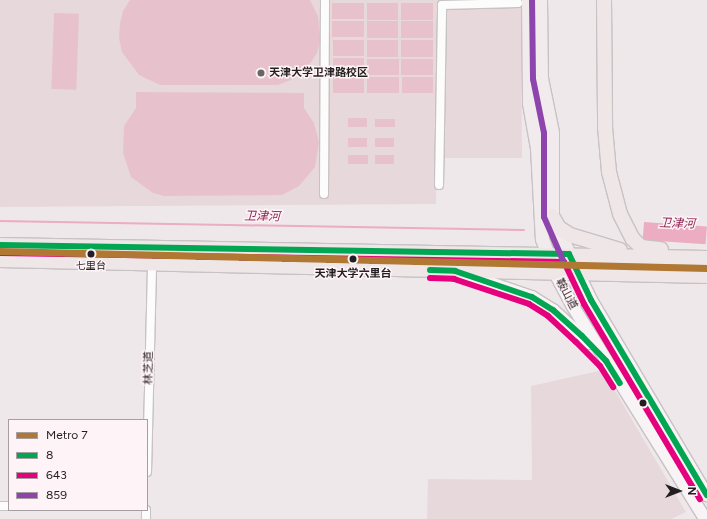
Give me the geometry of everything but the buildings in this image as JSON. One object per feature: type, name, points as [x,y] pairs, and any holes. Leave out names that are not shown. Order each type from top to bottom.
[{"type":"highway","points":[[604,0],[606,156],[620,214],[633,239],[641,247],[707,251]]},
{"type":"highway","points":[[552,216],[562,230],[576,238],[653,257]]},
{"type":"highway","points":[[0,245],[569,254],[707,258]]},
{"type":"highway","points":[[0,260],[707,276]]},
{"type":"main road","points":[[540,0],[541,78],[552,132],[552,216],[569,254]]},
{"type":"main road","points":[[523,2],[529,103],[538,156],[542,239],[546,254],[555,273]]},
{"type":"main road","name":"鞍山道","points":[[569,254],[591,300],[707,495]]},
{"type":"main road","points":[[455,271],[532,297],[559,315],[606,361]]},
{"type":"main road","name":"鞍山道","points":[[555,273],[606,361],[705,519]]},
{"type":"street","points":[[324,194],[325,0]]},
{"type":"street","points":[[439,185],[442,5],[488,2],[523,2]]},
{"type":"street","name":"林芝道","points":[[148,430],[152,264]]},
{"type":"shaded area","name":"天津大学卫津路校区","points":[[0,0],[521,0],[522,158],[437,158],[436,204],[0,207]]},
{"type":"shaded area","points":[[130,0],[310,0],[318,16],[320,40],[317,53],[308,67],[291,80],[278,85],[160,85],[139,75],[122,52],[119,38],[120,23],[123,11]]},
{"type":"shaded area","points":[[332,3],[364,3],[364,19],[332,19]]},
{"type":"shaded area","points":[[367,3],[398,3],[398,20],[367,20]]},
{"type":"shaded area","points":[[401,3],[433,3],[433,20],[401,20]]},
{"type":"shaded area","points":[[54,13],[79,14],[76,90],[51,89]]},
{"type":"shaded area","points":[[332,21],[364,21],[364,37],[332,37]]},
{"type":"shaded area","points":[[367,21],[398,21],[398,38],[367,38]]},
{"type":"shaded area","points":[[401,21],[433,21],[433,38],[401,38]]},
{"type":"shaded area","points":[[333,40],[364,40],[364,56],[333,56]]},
{"type":"shaded area","points":[[367,40],[398,40],[398,57],[367,57]]},
{"type":"shaded area","points":[[401,40],[433,40],[433,57],[401,57]]},
{"type":"shaded area","points":[[333,58],[364,58],[364,75],[333,75]]},
{"type":"shaded area","points":[[367,59],[399,59],[399,75],[367,75]]},
{"type":"shaded area","points":[[401,59],[433,59],[433,75],[401,75]]},
{"type":"shaded area","points":[[333,76],[364,76],[364,93],[333,93]]},
{"type":"shaded area","points":[[367,77],[399,77],[399,93],[367,93]]},
{"type":"shaded area","points":[[402,77],[433,77],[433,93],[402,93]]},
{"type":"shaded area","points":[[136,92],[304,93],[304,108],[314,123],[319,142],[315,167],[299,186],[282,195],[164,196],[153,193],[131,177],[123,153],[124,126],[136,108]]},
{"type":"shaded area","points":[[348,118],[367,118],[367,127],[348,127]]},
{"type":"shaded area","points":[[375,119],[395,119],[395,127],[375,127]]},
{"type":"shaded area","points":[[348,138],[367,138],[367,147],[348,147]]},
{"type":"shaded area","points":[[375,138],[394,138],[394,147],[375,147]]},
{"type":"shaded area","points":[[348,155],[368,155],[368,164],[348,164]]},
{"type":"shaded area","points":[[375,155],[394,155],[394,164],[375,164]]},
{"type":"shaded area","points":[[644,222],[707,226],[706,244],[643,240]]},
{"type":"shaded area","points":[[603,370],[686,512],[671,519],[427,519],[428,479],[532,480],[531,386]]},
{"type":"waterway","name":"卫津河","points":[[0,221],[524,230]]},
{"type":"metro line","name":"7","points":[[0,251],[707,268]]},
{"type":"transit line","name":"859","points":[[0,252],[565,265],[544,217],[544,133],[533,79],[532,0]]},
{"type":"transit line","name":"8","points":[[0,245],[569,254],[591,300],[707,495]]},
{"type":"transit line","name":"643","points":[[0,253],[564,262],[584,304],[700,499]]},
{"type":"transit line","name":"8","points":[[430,270],[455,271],[532,297],[553,310],[582,336],[606,361],[620,383]]},
{"type":"transit line","name":"643","points":[[430,278],[454,279],[529,304],[548,316],[576,342],[600,366],[613,387]]},
{"type":"place","name":"天津大学卫津路校区","points":[[261,73]]},
{"type":"place","name":"七里台","points":[[91,254]]},
{"type":"place","name":"天津大学六里台","points":[[353,259]]}]
